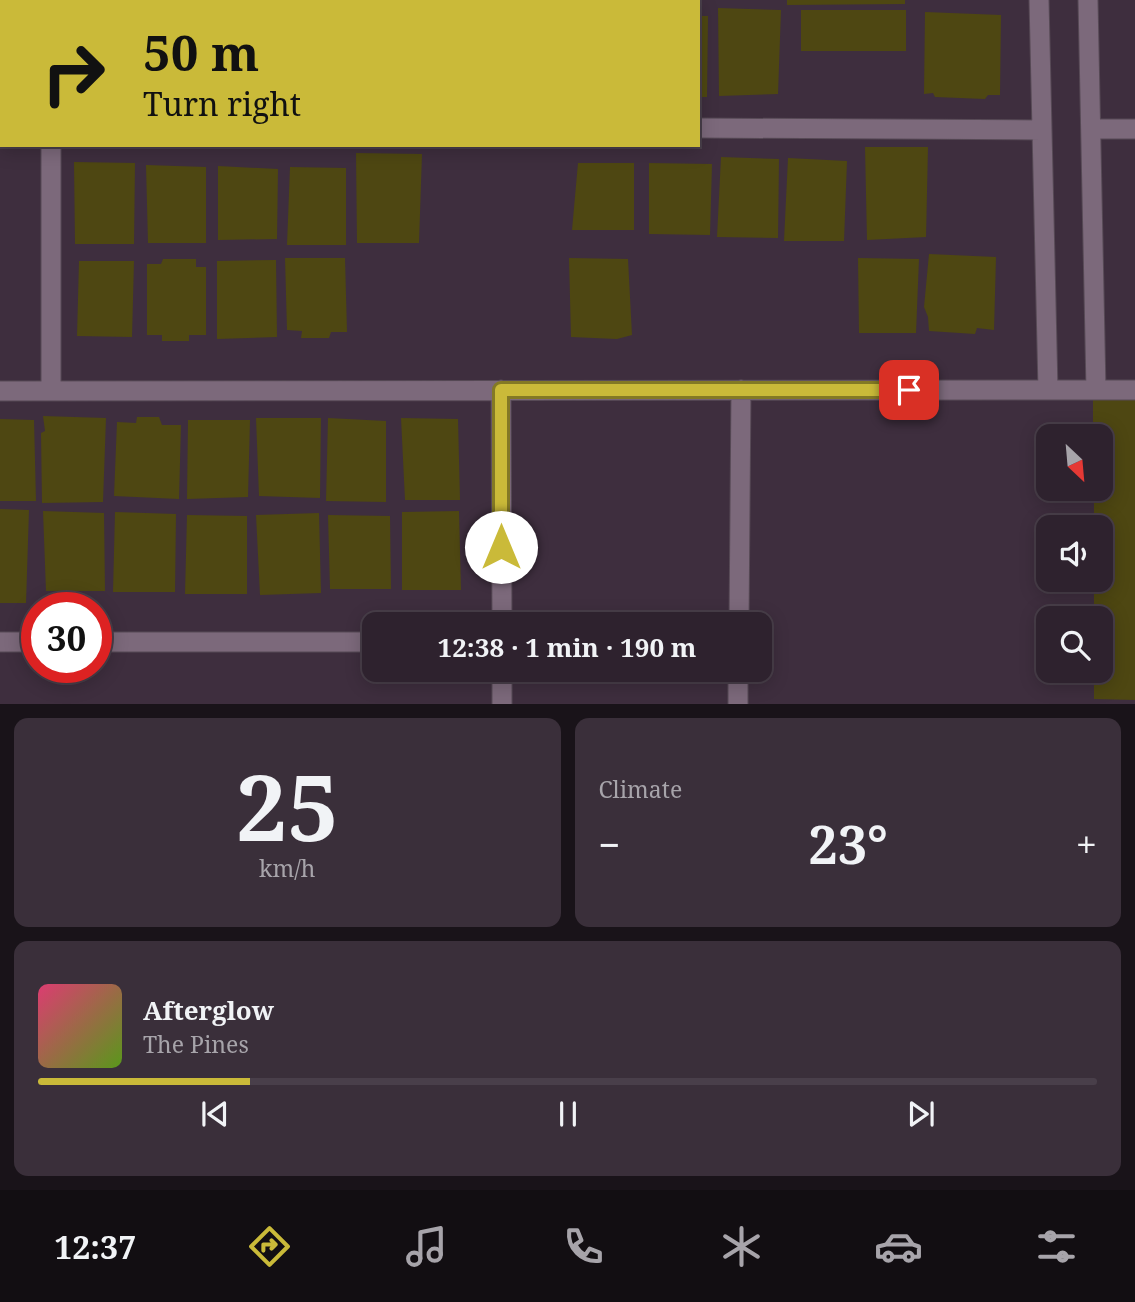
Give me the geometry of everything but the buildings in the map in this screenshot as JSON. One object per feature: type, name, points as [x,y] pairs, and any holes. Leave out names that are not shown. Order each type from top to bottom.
[{"type":"street","points":[[1039,0],[1048,390]]},
{"type":"street","points":[[1088,0],[1096,390]]},
{"type":"street","points":[[700,128],[1042,130]]},
{"type":"street","points":[[1091,129],[1135,130]]},
{"type":"street","points":[[51,147],[51,391]]},
{"type":"street","points":[[501,390],[502,612]]},
{"type":"street","points":[[739,612],[741,390]]},
{"type":"street","points":[[0,391],[1135,390]]},
{"type":"street","points":[[0,642],[21,642]]},
{"type":"street","points":[[112,642],[362,642]]},
{"type":"street","points":[[502,682],[502,704]]},
{"type":"street","points":[[738,682],[738,704]]},
{"type":"route","points":[[501,547],[501,390],[909,390]]}]
